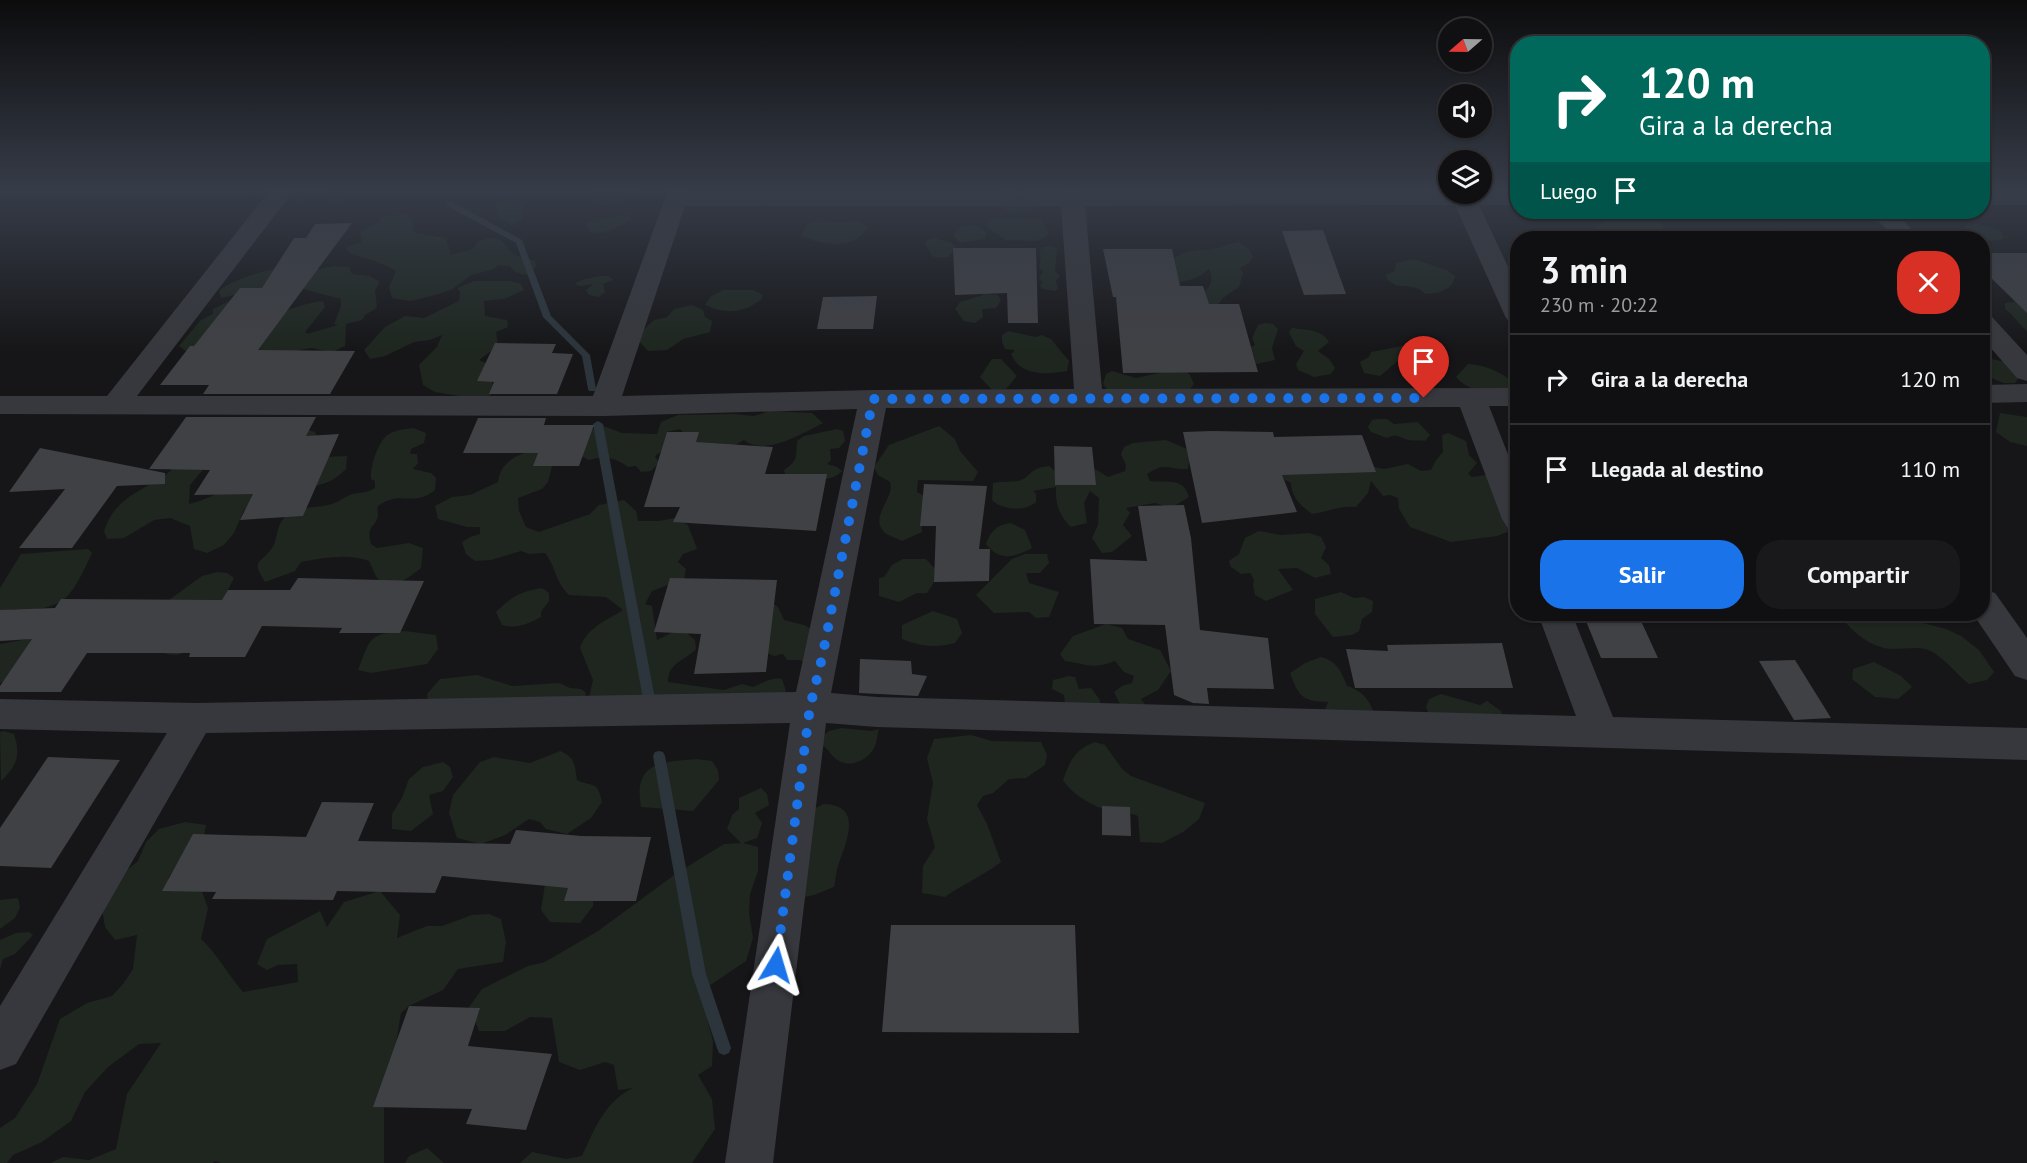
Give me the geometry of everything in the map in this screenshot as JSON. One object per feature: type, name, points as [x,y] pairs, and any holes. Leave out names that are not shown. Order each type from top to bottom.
[{"type":"street","points":[[114,406],[240,244]]},
{"type":"street","points":[[604,406],[660,244]]},
{"type":"street","points":[[1076,244],[1089,399]]},
{"type":"street","points":[[1486,244],[1510,298]]},
{"type":"street","points":[[1990,331],[2027,372]]},
{"type":"street","points":[[1990,394],[2027,393]]},
{"type":"street","points":[[0,405],[604,406],[873,399],[1510,397]]},
{"type":"street","points":[[1471,398],[1510,498]]},
{"type":"street","points":[[749,1163],[810,707],[822,658],[873,399]]},
{"type":"street","points":[[1990,612],[2027,666]]},
{"type":"street","points":[[1558,621],[1600,731]]},
{"type":"street","points":[[0,714],[196,718],[810,707],[901,712],[2027,744]]},
{"type":"street","points":[[0,1048],[196,718]]},
{"type":"shaded area","points":[[355,244],[448,244],[451,255],[473,249],[476,244],[505,244],[516,255],[535,261],[536,267],[526,275],[515,272],[510,266],[498,265],[494,269],[471,275],[453,289],[411,301],[392,298],[389,287],[396,271],[348,252],[346,247]]},
{"type":"shaded area","points":[[926,244],[953,244],[956,247],[948,257],[932,256]]},
{"type":"shaded area","points":[[1230,244],[1242,244],[1249,249],[1253,257],[1249,263],[1240,268],[1243,273],[1239,287],[1223,298],[1216,307],[1194,298],[1209,287],[1211,274],[1209,269],[1202,275],[1177,282],[1170,261],[1187,252]]},
{"type":"shaded area","points":[[1042,247],[1057,248],[1055,271],[1060,276],[1056,281],[1058,288],[1055,291],[1042,289],[1040,285],[1043,282],[1039,278],[1043,271],[1039,268],[1041,258],[1039,252]]},
{"type":"shaded area","points":[[1413,259],[1447,270],[1455,276],[1451,285],[1440,292],[1425,294],[1415,288],[1399,286],[1389,281],[1385,275],[1395,271],[1396,263]]},
{"type":"shaded area","points":[[333,266],[349,267],[352,274],[370,276],[380,282],[375,290],[377,308],[365,315],[362,320],[346,324],[345,346],[332,352],[311,348],[278,354],[188,353],[179,346],[201,320],[213,314],[213,309],[235,298],[268,316],[323,301],[325,307],[305,332],[307,334],[338,325],[334,324],[341,306],[341,299],[299,288],[315,270]]},
{"type":"shaded area","points":[[284,267],[296,281],[221,298],[219,291],[240,279]]},
{"type":"shaded area","points":[[609,276],[613,280],[603,284],[605,292],[599,297],[589,295],[586,290],[593,284],[580,286],[575,284],[577,282]]},
{"type":"shaded area","points":[[474,281],[511,281],[521,284],[524,290],[504,299],[484,301],[485,316],[507,320],[508,327],[496,332],[498,346],[479,360],[486,363],[495,392],[483,400],[435,392],[423,385],[419,365],[437,347],[442,335],[430,340],[414,342],[385,356],[370,359],[364,350],[385,327],[405,316],[424,318],[459,301],[460,292],[457,288]]},
{"type":"shaded area","points":[[723,290],[753,290],[763,295],[762,299],[755,304],[741,310],[728,311],[705,305],[710,297]]},
{"type":"shaded area","points":[[986,294],[998,295],[1001,300],[996,308],[982,309],[983,317],[975,323],[964,321],[955,309],[960,302]]},
{"type":"shaded area","points":[[2019,301],[2027,305],[2027,331],[2005,309],[2005,303]]},
{"type":"shaded area","points":[[692,305],[703,310],[705,317],[712,321],[710,332],[683,339],[667,350],[648,351],[638,340],[642,331],[654,320],[667,317],[674,309]]},
{"type":"shaded area","points":[[1273,324],[1278,329],[1272,348],[1275,360],[1256,364],[1251,347],[1255,345],[1252,338],[1258,325]]},
{"type":"shaded area","points":[[1292,328],[1313,331],[1326,338],[1329,342],[1318,351],[1329,359],[1335,368],[1331,374],[1314,377],[1298,370],[1296,364],[1304,351],[1296,346],[1289,332]]},
{"type":"shaded area","points":[[1008,331],[1036,337],[1042,335],[1051,339],[1069,361],[1067,371],[1043,373],[1027,370],[1021,366],[1011,354],[1015,350],[1005,349],[1002,342],[1002,335]]},
{"type":"shaded area","points":[[1402,346],[1407,353],[1380,376],[1364,373],[1360,362],[1369,357],[1371,352]]},
{"type":"shaded area","points":[[992,359],[1001,359],[1017,376],[1006,389],[992,390],[980,377]]},
{"type":"shaded area","points":[[1990,360],[2005,362],[2020,376],[2015,383],[2003,383],[1990,377]]},
{"type":"shaded area","points":[[1468,364],[1490,368],[1509,379],[1508,391],[1474,389],[1462,382],[1456,377]]},
{"type":"shaded area","points":[[1182,368],[1190,375],[1194,384],[1189,390],[1109,392],[1103,384],[1106,374],[1112,371],[1136,378]]},
{"type":"shaded area","points":[[770,411],[812,413],[823,423],[784,442],[762,446],[753,445],[744,440],[728,449],[698,447],[680,429],[667,432],[667,447],[655,456],[659,463],[651,471],[641,472],[636,466],[628,467],[609,458],[589,460],[576,453],[591,430],[603,426],[622,433],[657,434],[661,422],[678,415],[754,416]]},
{"type":"shaded area","points":[[2000,413],[2027,417],[2027,446],[2010,442],[1996,432]]},
{"type":"shaded area","points":[[1387,419],[1394,424],[1418,422],[1430,435],[1425,441],[1408,440],[1395,436],[1387,438],[1371,432],[1368,427],[1372,420]]},
{"type":"shaded area","points":[[939,426],[955,439],[960,451],[978,472],[973,481],[918,480],[917,492],[924,496],[928,504],[921,513],[922,532],[902,541],[884,532],[880,526],[879,520],[891,488],[890,482],[878,475],[874,467],[889,445]]},
{"type":"shaded area","points":[[413,428],[426,433],[424,443],[411,449],[410,454],[417,454],[418,463],[413,469],[431,473],[436,478],[435,490],[420,498],[394,499],[378,506],[377,520],[370,530],[370,538],[371,544],[377,548],[409,543],[423,548],[421,568],[400,582],[389,584],[378,579],[369,561],[352,557],[335,557],[301,562],[295,571],[265,582],[258,565],[272,548],[284,518],[295,511],[326,506],[350,495],[375,488],[375,481],[371,479],[372,468],[381,442],[392,433]]},
{"type":"shaded area","points":[[837,429],[843,431],[845,441],[839,448],[830,449],[831,460],[827,464],[842,471],[823,479],[786,477],[784,470],[792,464],[795,458],[797,441],[804,436]]},
{"type":"shaded area","points":[[298,431],[315,432],[324,457],[347,456],[346,469],[342,473],[326,483],[311,486]]},
{"type":"shaded area","points":[[1448,433],[1466,441],[1469,455],[1477,463],[1468,474],[1472,477],[1487,475],[1510,514],[1510,531],[1497,536],[1451,542],[1410,527],[1399,509],[1398,498],[1390,495],[1383,496],[1371,481],[1368,493],[1356,507],[1312,514],[1297,501],[1291,483],[1248,460],[1370,466],[1384,469],[1408,464],[1421,471],[1431,470],[1443,452],[1442,435]]},
{"type":"shaded area","points":[[1166,440],[1187,449],[1188,469],[1163,467],[1147,474],[1150,481],[1174,482],[1183,486],[1189,497],[1171,508],[1155,503],[1126,508],[1130,513],[1123,525],[1132,536],[1112,552],[1102,553],[1092,538],[1098,525],[1099,498],[1090,491],[1084,503],[1087,523],[1071,527],[1059,509],[1056,487],[1033,491],[1036,494],[1036,502],[1026,507],[1007,508],[992,500],[993,483],[1018,481],[1042,467],[1049,466],[1055,471],[1058,482],[1095,469],[1108,477],[1125,471],[1126,465],[1121,454],[1124,447],[1133,443]]},
{"type":"shaded area","points":[[528,452],[541,453],[554,459],[548,482],[542,489],[518,498],[519,511],[526,527],[539,532],[590,514],[599,505],[624,500],[636,511],[638,521],[675,518],[688,525],[697,549],[683,554],[678,562],[686,569],[684,579],[652,591],[645,604],[652,606],[657,640],[675,631],[683,630],[695,640],[696,649],[674,666],[668,682],[724,690],[742,684],[753,687],[774,679],[782,679],[786,691],[773,703],[589,698],[593,680],[580,648],[592,630],[623,610],[606,597],[569,595],[545,553],[529,554],[521,551],[491,560],[475,561],[466,554],[462,542],[480,534],[480,527],[467,527],[438,519],[435,506],[452,497],[470,495],[498,482],[501,471],[508,462]]},
{"type":"shaded area","points":[[182,460],[207,465],[190,485],[189,504],[262,472],[254,500],[244,510],[234,533],[224,545],[207,553],[194,549],[190,526],[170,518],[154,520],[124,538],[107,539],[104,531],[118,506],[163,477]]},
{"type":"shaded area","points":[[1011,523],[1025,530],[1032,548],[1019,554],[1002,556],[986,544],[992,532],[998,527]]},
{"type":"shaded area","points":[[1259,531],[1281,535],[1309,533],[1321,537],[1326,547],[1321,558],[1329,565],[1331,574],[1315,578],[1297,568],[1278,569],[1293,590],[1266,601],[1255,595],[1254,580],[1250,573],[1241,574],[1231,567],[1229,561],[1239,554],[1245,538]]},
{"type":"shaded area","points":[[88,549],[92,553],[85,568],[64,599],[44,608],[12,609],[0,623],[0,588],[21,554]]},
{"type":"shaded area","points":[[1025,554],[1047,554],[1049,563],[1040,573],[1026,573],[1029,583],[1059,592],[1049,617],[1036,618],[1029,612],[994,613],[976,595],[1012,559]]},
{"type":"shaded area","points":[[903,559],[926,559],[935,569],[934,582],[927,593],[917,593],[899,602],[879,596],[879,578],[884,577],[892,565]]},
{"type":"shaded area","points":[[217,572],[227,573],[234,578],[204,634],[187,651],[177,655],[163,653],[161,643],[169,600],[202,576]]},
{"type":"shaded area","points":[[542,588],[549,593],[549,601],[541,612],[541,617],[522,625],[502,625],[496,612],[517,596]]},
{"type":"shaded area","points":[[1341,592],[1354,598],[1364,597],[1373,601],[1372,612],[1362,619],[1359,631],[1352,635],[1333,637],[1315,614],[1315,599]]},
{"type":"shaded area","points":[[768,600],[778,607],[784,620],[804,625],[817,632],[808,664],[800,660],[787,660],[783,654],[774,656],[765,652]]},
{"type":"shaded area","points":[[933,611],[957,619],[962,633],[955,643],[928,646],[902,639],[902,625]]},
{"type":"shaded area","points":[[1845,621],[1919,621],[1946,629],[1961,636],[1979,650],[1994,672],[1987,680],[1969,684],[1943,659],[1931,651],[1876,646]]},
{"type":"shaded area","points":[[1106,624],[1122,628],[1128,639],[1160,650],[1171,671],[1158,690],[1141,699],[1147,707],[1121,706],[1114,692],[1132,683],[1134,676],[1124,672],[1115,661],[1090,666],[1065,661],[1060,654],[1073,636]]},
{"type":"shaded area","points":[[405,631],[436,635],[438,649],[427,664],[371,673],[358,670],[372,639],[384,634]]},
{"type":"shaded area","points":[[34,638],[18,673],[0,683],[0,644]]},
{"type":"shaded area","points":[[1321,657],[1335,664],[1347,686],[1366,698],[1376,719],[1325,710],[1328,702],[1307,699],[1299,692],[1290,673],[1305,663]]},
{"type":"shaded area","points":[[1874,662],[1901,676],[1912,687],[1898,699],[1875,697],[1852,679],[1853,669]]},
{"type":"shaded area","points":[[477,675],[512,686],[559,683],[570,688],[581,689],[585,692],[588,706],[428,701],[427,694],[440,679]]},
{"type":"shaded area","points":[[1069,676],[1075,677],[1079,689],[1091,688],[1100,700],[1101,710],[1065,704],[1064,695],[1052,689],[1053,680]]},
{"type":"shaded area","points":[[1441,694],[1480,705],[1487,701],[1501,711],[1505,721],[1432,722],[1426,707],[1429,699]]},
{"type":"shaded area","points":[[841,728],[871,731],[879,729],[876,744],[871,753],[857,762],[846,763],[836,759],[827,749],[818,744],[819,739],[829,731]]},
{"type":"shaded area","points":[[0,732],[14,734],[17,754],[14,765],[1,781]]},
{"type":"shaded area","points":[[971,735],[992,741],[1041,742],[1047,755],[1045,765],[1026,778],[1009,779],[993,793],[983,796],[977,805],[987,824],[1001,862],[945,897],[922,893],[923,866],[935,847],[927,819],[933,783],[927,758],[934,739]]},
{"type":"shaded area","points":[[1095,742],[1105,745],[1122,769],[1131,776],[1205,803],[1199,819],[1183,832],[1162,843],[1140,842],[1138,816],[1117,813],[1093,805],[1072,791],[1063,780],[1074,756]]},
{"type":"shaded area","points":[[560,751],[569,756],[573,762],[577,780],[594,785],[598,790],[602,802],[591,818],[567,834],[546,829],[540,822],[529,819],[505,835],[481,844],[457,838],[449,813],[453,795],[480,762],[494,757],[530,763]]},
{"type":"shaded area","points":[[697,759],[712,761],[718,770],[719,780],[693,811],[641,807],[641,781],[652,767],[672,761]]},
{"type":"shaded area","points":[[443,762],[450,767],[453,777],[443,791],[429,795],[433,814],[411,831],[392,829],[392,814],[402,798],[409,779],[423,767]]},
{"type":"shaded area","points":[[761,788],[767,794],[769,805],[755,813],[762,823],[757,838],[743,843],[758,847],[758,871],[750,894],[749,913],[753,938],[746,961],[700,992],[713,1041],[712,1066],[698,1075],[712,1099],[715,1129],[692,1163],[520,1163],[532,1152],[566,1159],[582,1156],[596,1126],[608,1108],[615,1100],[633,1088],[618,1090],[614,1065],[605,1062],[580,1070],[559,1062],[552,1018],[530,1017],[505,1031],[479,1031],[469,1007],[482,989],[528,966],[545,962],[598,931],[677,873],[724,844],[741,843],[727,829],[732,815],[739,809],[739,798]]},
{"type":"shaded area","points":[[824,804],[836,806],[848,817],[846,845],[837,869],[834,887],[814,895],[794,899],[811,810]]},
{"type":"shaded area","points":[[185,822],[206,825],[204,836],[178,862],[168,879],[198,881],[208,908],[201,939],[243,992],[298,982],[297,964],[278,965],[267,970],[257,964],[267,939],[320,911],[327,927],[344,902],[380,891],[400,915],[397,938],[427,926],[442,926],[472,915],[489,914],[501,919],[506,942],[503,962],[458,969],[443,990],[409,1006],[401,1013],[396,1044],[384,1077],[384,1163],[221,1163],[215,1161],[213,1163],[51,1163],[63,1157],[89,1160],[116,1149],[127,1094],[161,1043],[139,1044],[108,1067],[85,1092],[71,1121],[42,1142],[13,1155],[7,1163],[0,1163],[0,1128],[15,1118],[37,1084],[60,1019],[87,1003],[112,996],[133,969],[137,935],[115,940],[105,927],[101,903],[121,875],[138,861],[146,842],[159,829]]},
{"type":"shaded area","points":[[547,871],[594,881],[593,906],[580,923],[550,922],[541,910]]},
{"type":"shaded area","points":[[18,898],[20,908],[15,918],[0,929],[0,900]]},
{"type":"shaded area","points":[[29,932],[33,935],[15,954],[3,959],[0,969],[0,940],[16,933]]},
{"type":"shaded area","points":[[427,1148],[444,1163],[405,1163],[409,1156]]},
{"type":"building","points":[[290,244],[336,244],[258,350],[355,351],[330,394],[203,394],[209,385],[160,385],[240,288],[262,288]]},
{"type":"building","points":[[1287,244],[1328,244],[1346,294],[1304,295]]},
{"type":"building","points":[[953,248],[1036,248],[1038,323],[1008,323],[1007,293],[955,295]]},
{"type":"building","points":[[1103,249],[1172,249],[1180,286],[1203,286],[1209,304],[1239,304],[1258,372],[1123,373],[1116,297],[1113,297]]},
{"type":"building","points":[[1990,253],[2027,253],[2027,313],[1990,277]]},
{"type":"building","points":[[877,296],[873,329],[817,329],[823,297]]},
{"type":"building","points":[[495,343],[556,344],[552,353],[573,354],[557,394],[489,394],[494,382],[477,381]]},
{"type":"building","points":[[186,417],[316,417],[306,436],[339,434],[303,516],[240,520],[253,494],[194,495],[210,470],[149,469]]},
{"type":"building","points":[[478,418],[546,418],[544,425],[594,425],[579,466],[533,466],[538,453],[463,453]]},
{"type":"building","points":[[667,432],[699,432],[696,442],[773,447],[765,474],[827,474],[816,531],[673,522],[680,507],[644,507]]},
{"type":"building","points":[[1183,432],[1273,432],[1274,437],[1362,435],[1376,472],[1282,475],[1297,512],[1202,523]]},
{"type":"building","points":[[1054,446],[1092,447],[1096,485],[1055,485]]},
{"type":"building","points":[[40,448],[165,473],[165,484],[117,486],[72,548],[19,548],[65,489],[9,492]]},
{"type":"building","points":[[924,484],[987,486],[979,549],[990,549],[989,581],[934,582],[936,526],[920,526]]},
{"type":"building","points":[[1184,505],[1191,538],[1200,630],[1268,638],[1274,689],[1207,688],[1209,704],[1193,703],[1174,695],[1165,625],[1094,624],[1090,559],[1147,561],[1138,506]]},
{"type":"building","points":[[298,578],[424,581],[400,633],[339,633],[342,628],[262,626],[245,657],[189,657],[190,653],[87,653],[61,692],[0,692],[0,686],[32,639],[0,641],[0,610],[55,608],[61,599],[222,600],[228,590],[290,590]]},
{"type":"building","points":[[670,578],[777,580],[766,672],[694,674],[701,634],[654,632]]},
{"type":"building","points":[[1586,621],[1641,621],[1658,658],[1601,658]]},
{"type":"building","points":[[1502,643],[1513,688],[1355,688],[1346,649],[1388,651],[1387,645]]},
{"type":"building","points":[[860,659],[911,661],[912,674],[927,676],[918,696],[859,693]]},
{"type":"building","points":[[1795,660],[1831,718],[1794,720],[1759,661]]},
{"type":"building","points":[[48,757],[120,760],[51,868],[0,866],[0,828]]},
{"type":"building","points":[[322,802],[374,803],[358,841],[510,844],[516,830],[581,836],[651,837],[636,901],[564,901],[568,888],[442,876],[435,893],[337,891],[333,900],[212,899],[216,892],[162,891],[193,834],[306,837]]},
{"type":"building","points":[[1102,806],[1130,807],[1131,836],[1102,835]]},
{"type":"building","points":[[891,925],[1075,925],[1079,1033],[882,1032]]},
{"type":"building","points":[[409,1006],[480,1008],[468,1046],[552,1054],[526,1130],[466,1124],[472,1109],[373,1107]]},
{"type":"waterway","points":[[520,244],[547,317],[586,355],[592,389]]},
{"type":"waterway","points":[[598,424],[649,699]]},
{"type":"waterway","points":[[659,756],[699,974],[724,1048]]},
{"type":"route","points":[[776,965],[810,707],[822,658],[873,399],[1424,398]]}]
